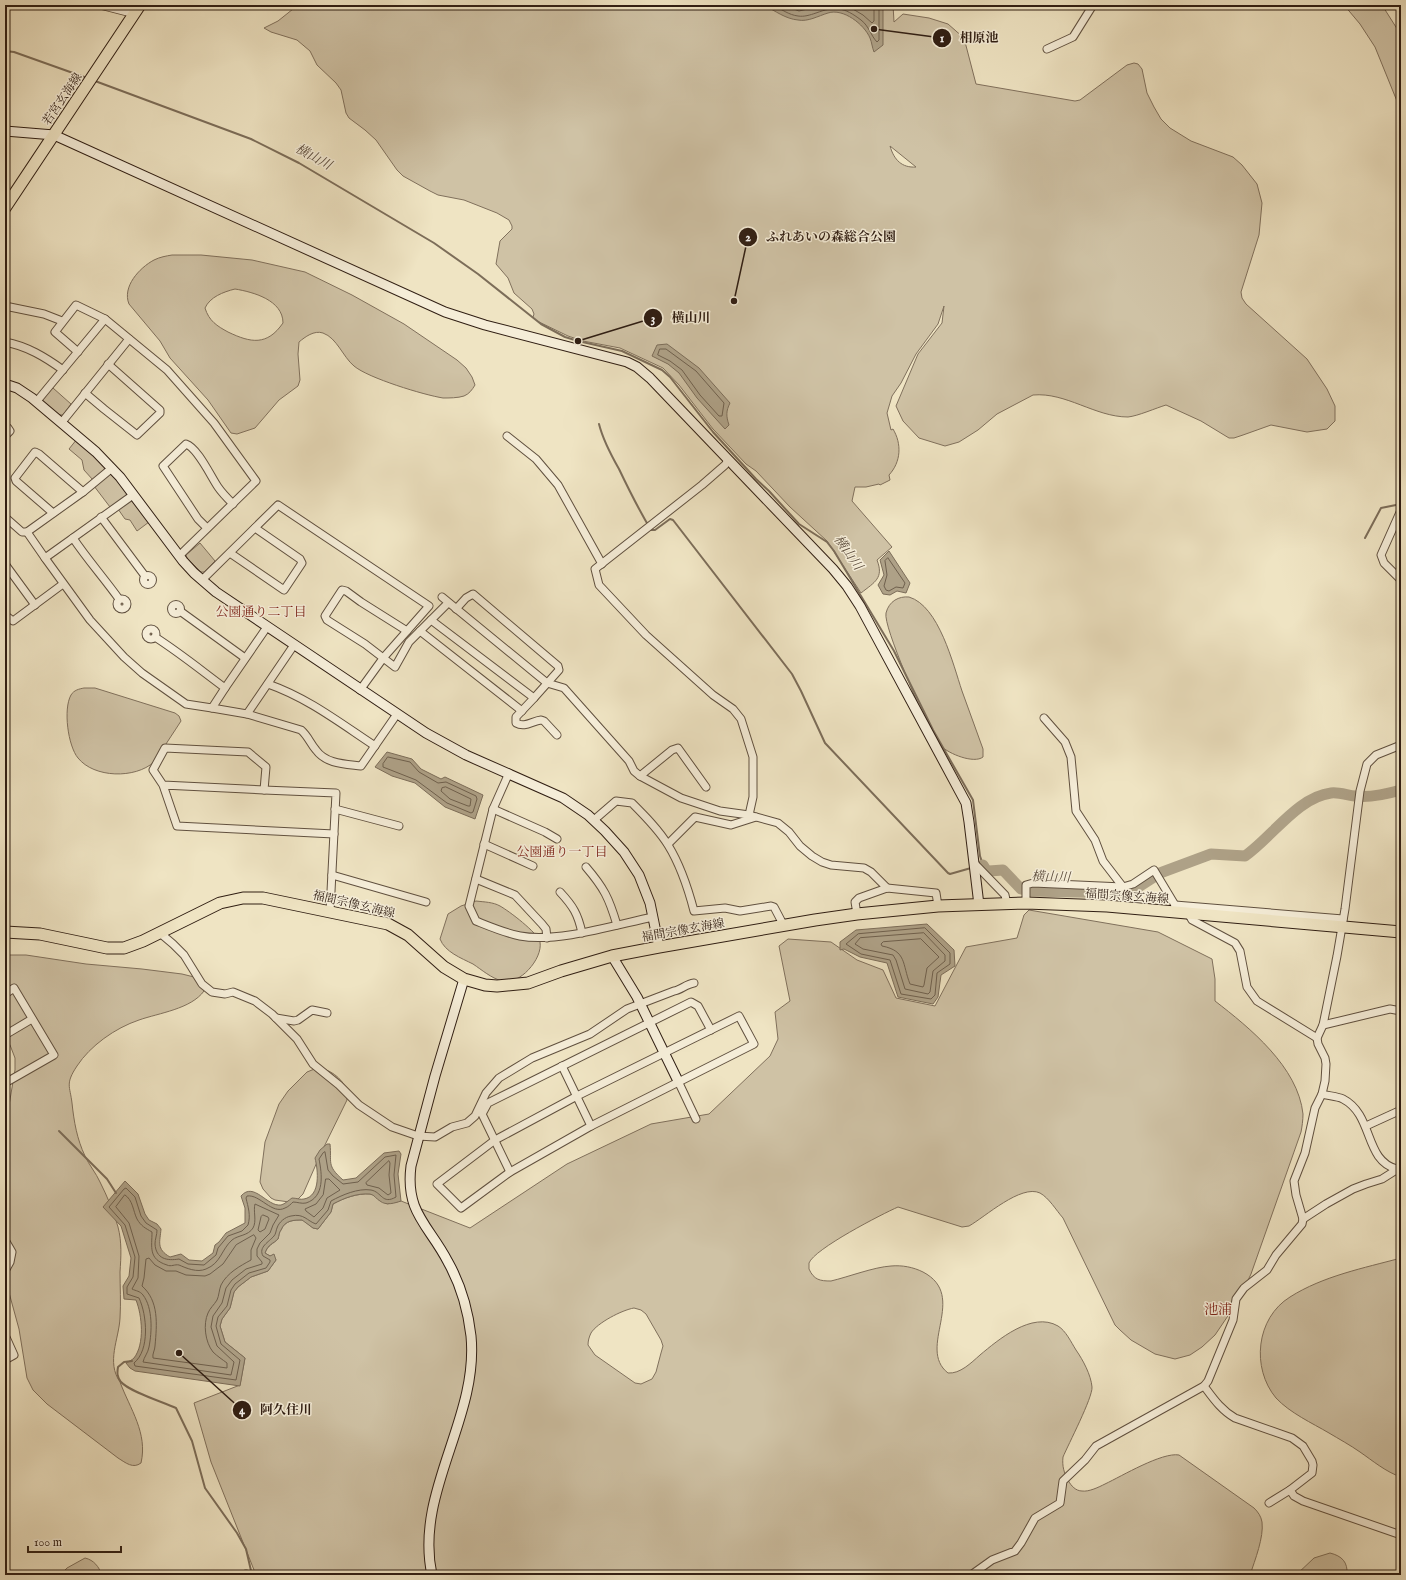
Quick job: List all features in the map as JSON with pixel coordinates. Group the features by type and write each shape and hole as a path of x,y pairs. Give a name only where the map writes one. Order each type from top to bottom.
{"main road":[{"name":"若宮玄海線","path":"5,208 138,10"},
{"name":"福間宗像玄海線","path":"5,932 57,937 86,944 116,948 131,946 215,905 234,900 263,898 377,920 399,929 416,941 463,982 497,986 518,985 612,956 659,947 857,914 938,906 1026,903 1174,908 1188,913 1343,923 1401,932"}],"street":[{"path":"100,5 138,10"},
{"path":"1047,49 1073,37 1093,5"},
{"path":"5,131 54,135 445,312 485,325 627,362 637,367 650,378 833,569 847,586 900,679 966,803 979,904"},
{"path":"78,352 55,332 76,305 105,319 167,370 184,387 214,423 256,481 179,556"},
{"path":"5,306 44,314 62,322"},
{"path":"37,401 105,319"},
{"path":"62,422 129,339"},
{"path":"5,342 29,349 45,357 63,370"},
{"path":"85,393 137,435 160,413 160,410 108,364"},
{"path":"5,384 25,392 87,443 112,468 179,556 216,592 360,690 446,745 563,798 594,820 624,852 639,875 647,892 659,947"},
{"path":"5,426 10,431 5,436"},
{"path":"507,436 536,459 558,485 602,564"},
{"path":"207,528 198,519 163,466 186,444 190,445 219,488 232,504"},
{"path":"53,513 16,481 15,478 35,452 82,492"},
{"path":"728,460 726,465 702,485 595,569 599,585 646,636 707,690 733,709 740,719 753,757 753,816"},
{"path":"5,517 22,532 27,532 112,468"},
{"path":"45,558 133,495"},
{"path":"202,580 278,505 429,606 384,657 360,690"},
{"path":"1401,510 1381,555 1384,563 1401,580"},
{"path":"102,517 146,576"},
{"path":"230,553 284,590 302,563 300,559 255,528"},
{"path":"27,532 63,584 90,620 111,644 142,673 186,704 246,714 301,730 306,734 319,754 333,762 361,766 397,714"},
{"path":"73,538 86,558 105,579 119,599"},
{"path":"5,564 35,605"},
{"path":"5,615 13,621 63,584"},
{"path":"407,631 346,591 342,590 325,616 327,620 343,632 365,644 396,667 409,642 448,602"},
{"path":"456,609 466,598 473,594 558,666 559,670 516,717 515,720 519,725 528,725 541,720 557,735"},
{"path":"442,597 547,683 564,688 629,761 634,771 640,776 681,798 702,806 753,816 778,823 789,832 800,846 822,862 864,868 887,888"},
{"path":"180,612 245,658"},
{"path":"431,620 534,698"},
{"path":"212,708 267,627"},
{"path":"420,631 522,711"},
{"path":"155,637 225,688"},
{"path":"246,714 294,645"},
{"path":"268,684 297,695 316,706 375,746"},
{"path":"1044,718 1065,742 1071,756 1076,811 1095,840 1103,861 1123,887"},
{"path":"1303,1219 1296,1195 1294,1181 1305,1153 1315,1108 1322,1094 1325,1081 1325,1058 1318,1044 1317,1038 1323,1025 1343,923 1360,792 1367,764 1376,755 1401,745"},
{"path":"264,790 266,767 248,752 165,748 153,770 163,785 177,826 334,834"},
{"path":"640,776 672,750 678,748 706,787"},
{"path":"509,773 493,809 469,906 476,921 508,933 521,936 547,938 653,917"},
{"path":"163,785 336,793 330,911"},
{"path":"594,820 616,801 632,803 653,825 668,844 681,870 694,911 725,908 740,911 771,906 774,907 784,926"},
{"path":"335,809 399,826"},
{"path":"493,809 545,832 556,839"},
{"path":"668,844 695,818 731,825 753,816"},
{"path":"484,844 533,866"},
{"path":"975,864 1005,895 1007,904"},
{"path":"586,867 601,884 608,897 617,925"},
{"path":"1026,903 1026,885 1033,883 1123,887 1133,884 1154,870 1174,908 1343,923"},
{"path":"332,875 426,902"},
{"path":"476,879 515,895 546,929 547,938"},
{"path":"857,914 854,902 859,898 887,888 936,893 938,906"},
{"path":"560,892 569,901 578,915 582,932"},
{"path":"1188,913 1192,920 1235,943 1240,951 1248,987 1257,1001 1317,1038"},
{"path":"160,933 174,944 184,955 202,984 212,992 225,994 233,992 254,1001 276,1018 297,1039 313,1064 339,1084 359,1105 392,1127 418,1136 435,1137 452,1127 467,1123 475,1116 486,1093 499,1078 532,1058 590,1034 627,1009 640,1003 680,990 687,985 694,983"},
{"path":"612,956 640,1003 696,1119"},
{"path":"432,1575 428,1540 430,1519 436,1494 468,1392 471,1337 465,1302 453,1271 441,1249 422,1222 412,1200 409,1177 418,1136 463,982"},
{"path":"5,994 14,988 54,1055 5,1083"},
{"path":"510,1172 482,1114 488,1103 691,1002 698,1006 711,1030"},
{"path":"1323,1025 1390,1009 1401,1011"},
{"path":"276,1018 294,1021 298,1020 312,1010 327,1013"},
{"path":"739,1016 754,1044 591,1126 510,1172 461,1208 437,1184 495,1140 576,1096 711,1030 739,1016"},
{"path":"5,1035 32,1019"},
{"path":"562,1066 591,1126"},
{"path":"1322,1094 1343,1099 1359,1115 1366,1126 1377,1155 1385,1164 1399,1168"},
{"path":"1366,1126 1401,1110"},
{"path":"971,1575 992,1560 1009,1554 1018,1548 1035,1518 1060,1503 1063,1481 1085,1460 1096,1446 1204,1386 1208,1381 1229,1332 1233,1320 1236,1299 1244,1288 1268,1270 1281,1248 1298,1230 1303,1219 1353,1189 1382,1179 1399,1168"},
{"path":"5,1240 12,1252 10,1262 5,1271"},
{"path":"5,1335 14,1355 5,1360"},
{"path":"1204,1386 1228,1414 1235,1418 1292,1438 1303,1446 1312,1460 1312,1474 1309,1478 1269,1503"},
{"path":"1290,1490 1294,1496 1303,1501 1401,1535"}],"shaded area":[{"path":"298,5 893,5 894,22 903,14 929,18 948,24 964,38 976,84 1075,101 1080,100 1127,65 1134,63 1138,64 1142,69 1147,93 1161,119 1170,128 1191,141 1233,157 1242,165 1257,184 1262,203 1259,235 1241,292 1242,298 1246,304 1307,359 1327,389 1335,406 1335,421 1327,429 1307,432 1271,425 1234,438 1229,438 1201,421 1166,405 1142,414 1128,417 1104,413 1057,397 1033,395 997,414 978,430 959,442 945,446 919,438 903,421 896,406 918,354 942,323 944,306 938,324 916,354 901,383 892,396 887,413 891,430 893,429 898,441 899,453 896,464 889,475 890,480 880,485 855,487 852,501 892,547 877,560 879,575 877,579 861,593 827,541 790,507 756,471 746,464 713,429 679,385 663,368 620,348 583,341 568,336 537,321 533,317 534,314 532,309 514,293 508,278 496,264 500,241 512,229 509,220 497,213 464,200 438,195 403,176 397,170 376,140 349,118 346,113 341,90 336,83 317,65 310,51 297,40 271,32 264,28 278,21","holes":["890,146 916,167 907,166 899,162"]},
{"path":"1344,5 1382,5 1401,35 1401,111 1375,47 1360,24"},
{"path":"172,255 201,255 252,260 305,272 352,295 404,324 457,360 466,368 475,385 470,392 464,396 456,398 443,398 383,381 361,371 354,366 328,335 316,332 299,342 298,354 300,380 298,386 279,400 255,428 237,434 231,433 208,400 170,358 160,341 129,304 127,298 133,279 148,263 161,257","holes":["235,289 250,292 266,298 278,308 282,315 283,323 271,336 265,339 251,340 236,336 220,328 214,323 205,308 207,304 222,293"]},
{"path":"53,388 71,404 63,415 58,415 43,403 42,398"},
{"path":"77,439 105,466 104,470 93,480 84,470 82,460 69,449"},
{"path":"109,473 112,473 127,492 126,496 110,507 94,486"},
{"path":"130,500 133,501 149,522 137,531 130,520 125,519 118,509"},
{"path":"200,543 215,561 204,572 201,572 187,558 186,555"},
{"path":"909,597 920,603 929,612 943,637 983,749 983,757 979,759 968,759 955,755 937,743 932,736 921,711 897,653 887,622 886,613 892,602 898,598"},
{"path":"95,688 175,713 179,716 181,721 156,760 146,768 126,773 104,773 85,765 78,758 74,752 69,736 67,709 69,701 72,693 78,689"},
{"path":"476,901 500,906 523,922 538,938 540,942 540,949 538,956 528,970 516,979 502,981 494,978 473,964 449,951 442,944 440,939 448,914 461,906"},
{"path":"1029,910 1158,932 1212,959 1215,979 1215,1001 1257,1036 1282,1065 1292,1080 1299,1097 1303,1114 1301,1132 1251,1274 1238,1301 1215,1335 1202,1347 1190,1355 1175,1359 1155,1354 1131,1340 1115,1325 1063,1218 1043,1195 1032,1191 1013,1197 969,1226 962,1227 898,1207 849,1232 823,1249 809,1263 809,1269 815,1278 827,1281 877,1268 891,1266 907,1267 923,1272 936,1282 942,1294 943,1308 937,1350 940,1362 948,1373 957,1372 965,1367 987,1349 1016,1329 1037,1322 1048,1322 1061,1328 1081,1358 1088,1373 1092,1387 1085,1410 1063,1457 1064,1472 1071,1484 1080,1491 1091,1490 1163,1457 1179,1455 1254,1508 1259,1514 1262,1522 1262,1534 1250,1575 256,1575 211,1462 194,1403 240,1385 245,1358 225,1342 220,1326 222,1319 230,1308 234,1292 238,1287 251,1277 268,1271 276,1260 273,1255 270,1256 265,1253 269,1246 278,1239 280,1232 287,1222 303,1220 313,1228 318,1229 331,1212 333,1204 351,1196 370,1194 387,1204 401,1201 470,1228 567,1164 651,1124 709,1114 770,1056 778,1039 775,1012 790,1001 779,946 788,939 831,942 857,960 883,970 896,998 935,1006 966,947 1017,938 1024,915","holes":["634,1308 641,1310 646,1314 663,1346 656,1372 652,1379 641,1384 635,1383 595,1355 588,1345 591,1333 604,1321 629,1309"]},
{"path":"5,955 26,955 86,964 182,974 198,978 204,986 204,991 191,1002 174,1010 130,1023 104,1038 82,1059 73,1072 69,1085 76,1130 82,1150 108,1198 120,1238 120,1312 114,1350 114,1367 140,1431 143,1452 141,1463 138,1465 130,1465 118,1458 47,1404 33,1390 27,1378 19,1329 5,1278 5,1129 15,1070 15,1058 10,1045 5,1038"},
{"path":"321,1068 334,1074 342,1082 347,1092 347,1100 303,1194 297,1200 289,1202 275,1200 271,1198 263,1189 260,1182 265,1142 279,1104 288,1091 307,1072"},
{"path":"1401,1258 1401,1477 1385,1469 1352,1447 1301,1417 1276,1398 1268,1386 1263,1373 1260,1358 1264,1330 1270,1317 1279,1306 1290,1297 1316,1283 1330,1278"},
{"path":"1330,1553 1343,1560 1346,1566 1347,1575 1296,1575 1314,1558"},
{"path":"85,1558 96,1564 102,1575 60,1575 67,1568"}],"water":[{"path":"764,5 883,5 883,45 874,52 870,38 863,27 846,15 834,12 802,20 785,16"},
{"path":"667,344 699,368 730,403 727,414 729,425 725,429 697,398 679,373 668,364 652,356 657,345"},
{"path":"889,551 910,583 906,593 897,591 890,595 883,594 878,585 884,575 880,560"},
{"path":"387,752 412,759 421,769 441,779 445,777 483,795 475,819 445,807 415,783 392,776 375,767"},
{"path":"927,924 954,950 955,966 941,975 938,997 933,1004 898,997 887,963 860,957 844,949 840,950 840,942 856,930"},
{"path":"327,1144 330,1144 332,1167 343,1180 356,1178 384,1153 399,1151 401,1154 398,1174 401,1201 390,1204 382,1203 370,1194 355,1195 333,1204 331,1212 318,1229 313,1228 302,1220 287,1222 285,1224 278,1239 269,1246 265,1253 270,1256 274,1254 276,1260 268,1271 251,1277 238,1287 234,1292 230,1308 222,1319 220,1326 225,1342 245,1358 240,1386 135,1371 130,1368 126,1363 134,1358 140,1345 141,1337 140,1313 136,1300 124,1299 123,1286 129,1276 131,1258 121,1226 103,1207 125,1181 138,1194 145,1214 149,1220 157,1224 161,1229 160,1245 163,1251 170,1257 181,1254 189,1260 202,1261 213,1253 215,1245 226,1233 245,1223 245,1208 241,1196 246,1192 251,1191 256,1193 276,1205 281,1205 292,1198 303,1199 309,1197 316,1188 317,1182 315,1158 320,1150"}],"waterway":[{"name":"横山川","path":"5,51 14,52 87,78"},
{"name":"横山川","path":"95,81 251,139 299,163 434,243 478,274 541,324 565,337 622,351 662,370 670,377 713,432 756,479 799,524 827,542 834,551 894,651 933,730 973,800 980,856 983,865 980,866"},
{"path":"599,424 610,453 651,530 655,530 670,519 673,520 792,674 825,743 948,873 950,874 971,868"},
{"path":"1365,538 1381,508 1401,504"},
{"name":"横山川","path":"983,865 986,870 989,871 1003,870 1021,889 1029,891 1122,893 1132,891 1160,873 1211,854 1245,856 1296,810 1319,796 1331,793 1340,793 1352,796 1372,796 1401,790"},
{"path":"59,1131 107,1179 116,1193"},
{"path":"132,1361 124,1362 118,1367 117,1371 121,1382 125,1386 176,1408 192,1441 205,1488 237,1533 246,1549 252,1575"}],"place":[{"name":"相原池","path":"874,29"},
{"name":"ふれあいの森総合公園","path":"734,301"},
{"name":"横山川","path":"578,341"},
{"name":"阿久住川","path":"179,1353"}],"district":[{"name":"公園通り二丁目","path":"261,611"},
{"name":"公園通り一丁目","path":"562,851"},
{"name":"池浦","path":"1218,1309"}]}
